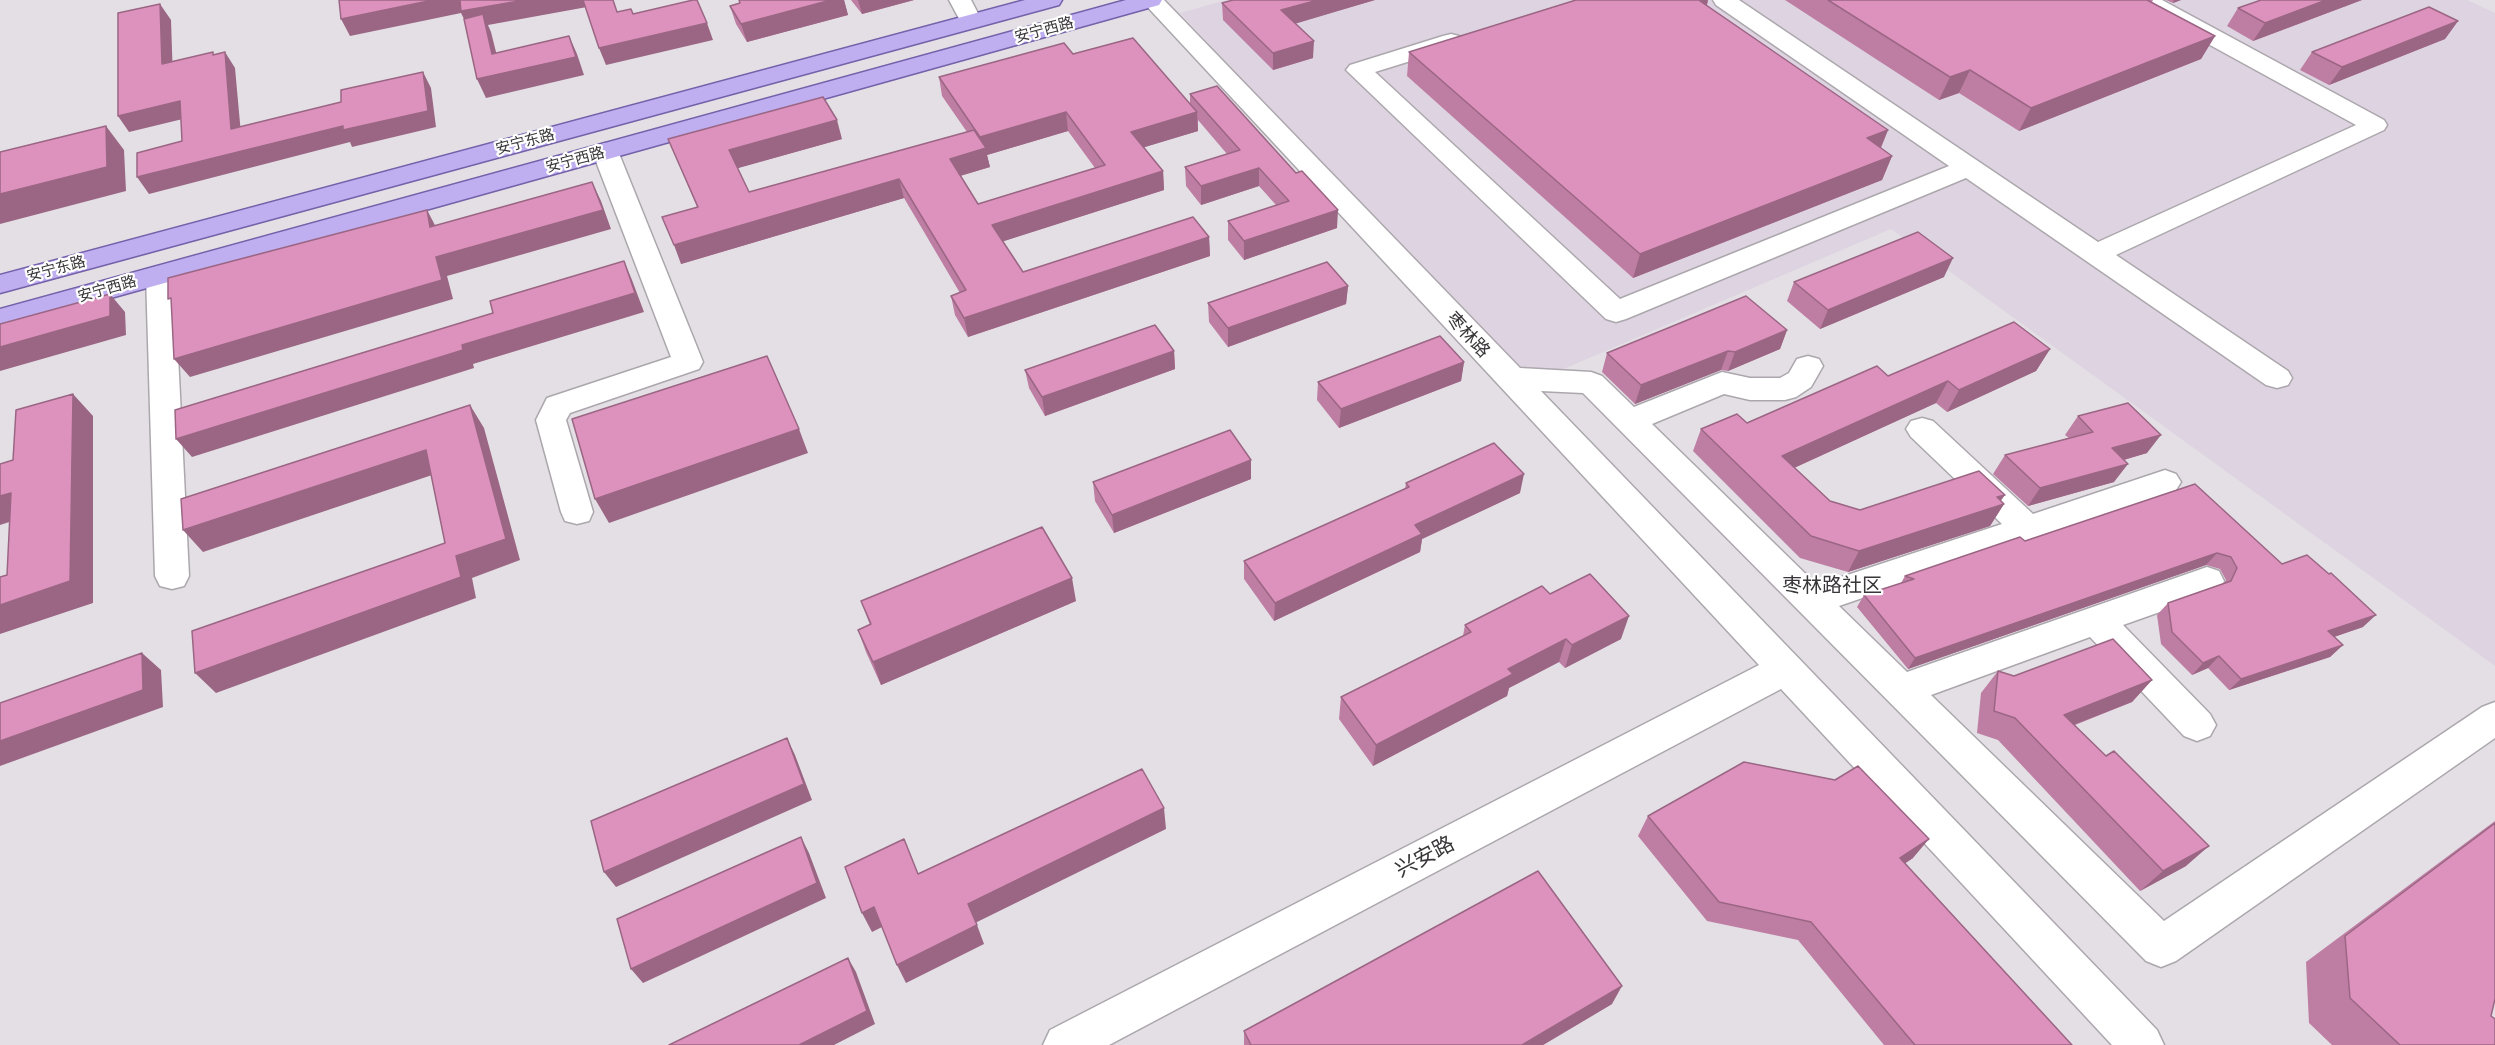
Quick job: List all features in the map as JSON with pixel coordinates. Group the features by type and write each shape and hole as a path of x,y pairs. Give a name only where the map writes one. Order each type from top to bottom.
{"main road":[{"name":"安宁东路","path":"0,284 966,11 1051,0"},
{"name":"安宁西路","path":"0,319 1151,0"}],"street":[{"name":"枣林路","path":"1151,0 2142,1045"},
{"path":"1724,0 2277,378"},
{"path":"2095,254 2375,125 2145,0"},
{"path":"1470,35 1358,70 1616,312 1968,167"},
{"path":"577,512 551,420 558,406 688,362 605,151"},
{"path":"160,275 172,576"},
{"path":"1629,421 1722,383 1750,389 1785,389 1800,380 1808,366"},
{"path":"1508,378 1591,383 2161,947 2495,718"},
{"path":"1922,429 2026,528"},
{"path":"1811,601 2165,482"},
{"path":"1901,690 2207,581"},
{"path":"2096,620 2197,725"},
{"name":"兴安路","path":"1065,1045 1785,669"}],"shaded area":[{"path":"1226,0 2467,0 2495,13 2495,666 1891,229 1526,385 1180,13"}],"building":[{"path":"339,0 433,0 341,19"},
{"path":"460,0 525,0 461,11"},
{"path":"583,0 613,0 617,12 631,9 633,14 697,0 707,23 599,48"},
{"path":"739,0 831,0 741,24 730,6 740,3"},
{"path":"1233,0 1318,0 1281,10 1314,41 1273,53 1222,3"},
{"path":"1576,0 1702,0 1700,1 1888,130 1867,138 1892,156 1640,254 1409,52"},
{"path":"1828,0 2147,0 2215,36 2031,108 1970,70 1950,77"},
{"path":"2261,0 2326,0 2265,23 2238,8"},
{"path":"160,4 162,64 213,52 213,55 225,52 231,129 341,102 341,90 423,72 428,111 343,130 343,126 137,177 137,153 182,141 180,101 118,116 118,13"},
{"path":"2429,7 2458,21 2342,67 2312,52"},
{"path":"483,14 492,54 569,36 576,57 477,79 464,19"},
{"path":"1133,38 1197,112 1131,132 1163,171 992,225 1023,272 1193,217 1209,237 964,318 951,296 966,290 899,179 674,245 662,217 698,207 668,139 823,97 837,120 729,150 749,192 974,130 986,148 950,159 978,204 1105,165 1066,112 980,137 939,77 1064,43 1073,54"},
{"path":"1217,86 1296,173 1302,171 1338,210 1244,241 1228,221 1289,201 1259,168 1201,186 1185,167 1240,150 1190,94"},
{"path":"106,126 107,167 0,194 0,152"},
{"path":"592,182 603,210 436,257 442,280 174,359 168,278 427,210 430,227"},
{"path":"1918,232 1953,258 1828,310 1794,282"},
{"path":"624,261 635,293 462,345 463,350 176,439 175,410 493,313 490,301"},
{"path":"1327,262 1348,286 1228,328 1208,303"},
{"path":"110,294 110,316 0,347 0,324"},
{"path":"1746,296 1787,330 1735,352 1728,351 1641,385 1607,353"},
{"path":"2014,322 2050,349 1959,390 1948,381 1782,456 1830,501 1860,510 1979,471 2005,495 1997,497 2004,504 1859,551 1811,536 1701,429 1737,414 1747,423 1877,366 1888,376"},
{"path":"1155,325 1174,351 1042,397 1025,370"},
{"path":"1440,336 1464,362 1341,409 1318,382"},
{"path":"767,356 799,429 595,499 572,419"},
{"path":"73,394 70,581 0,605 0,577 7,575 11,493 0,496 0,464 13,460 16,410"},
{"path":"2128,403 2161,435 2112,448 2128,464 2040,488 2005,455 2093,432 2078,416"},
{"path":"470,405 506,539 456,556 461,577 195,673 192,631 445,543 426,450 183,530 181,499"},
{"path":"1230,430 1251,460 1112,515 1093,482"},
{"path":"1494,443 1524,474 1415,525 1422,534 1275,603 1244,561 1409,487 1406,483"},
{"path":"2195,484 2282,564 2307,555 2329,574 2331,573 2376,615 2328,631 2343,645 2241,679 2219,656 2203,663 2172,632 2168,603 2231,581 2237,568 2231,557 2217,553 1915,658 1864,595 1914,579 1905,576 2020,537 2025,541"},
{"path":"1042,527 1072,578 873,662 858,630 871,624 861,601"},
{"path":"1590,574 1629,616 1572,645 1566,639 1508,669 1513,674 1376,745 1341,697 1471,632 1465,625 1542,586 1550,594"},
{"path":"2113,639 2152,680 2064,715 2106,756 2114,751 2209,846 2163,871 2015,718 1994,711 1998,671 2014,676"},
{"path":"142,653 143,690 0,741 0,703"},
{"path":"787,738 804,784 604,872 591,821"},
{"path":"1744,762 1835,780 1858,766 1929,839 1900,858 2072,1045 1915,1045 1811,922 1719,902 1648,816"},
{"path":"1142,769 1164,808 968,904 977,925 897,965 874,907 862,913 845,867 904,839 918,874"},
{"path":"2495,823 2495,999 2491,1016 2495,1019 2495,1045 2400,1045 2350,998 2345,936"},
{"path":"801,837 817,883 631,969 617,919"},
{"path":"1538,871 1622,986 1522,1045 1251,1045 1244,1031"},
{"path":"848,958 867,1011 799,1045 669,1045"}],"district":[{"name":"枣林路社区","path":"1832,586"}]}
